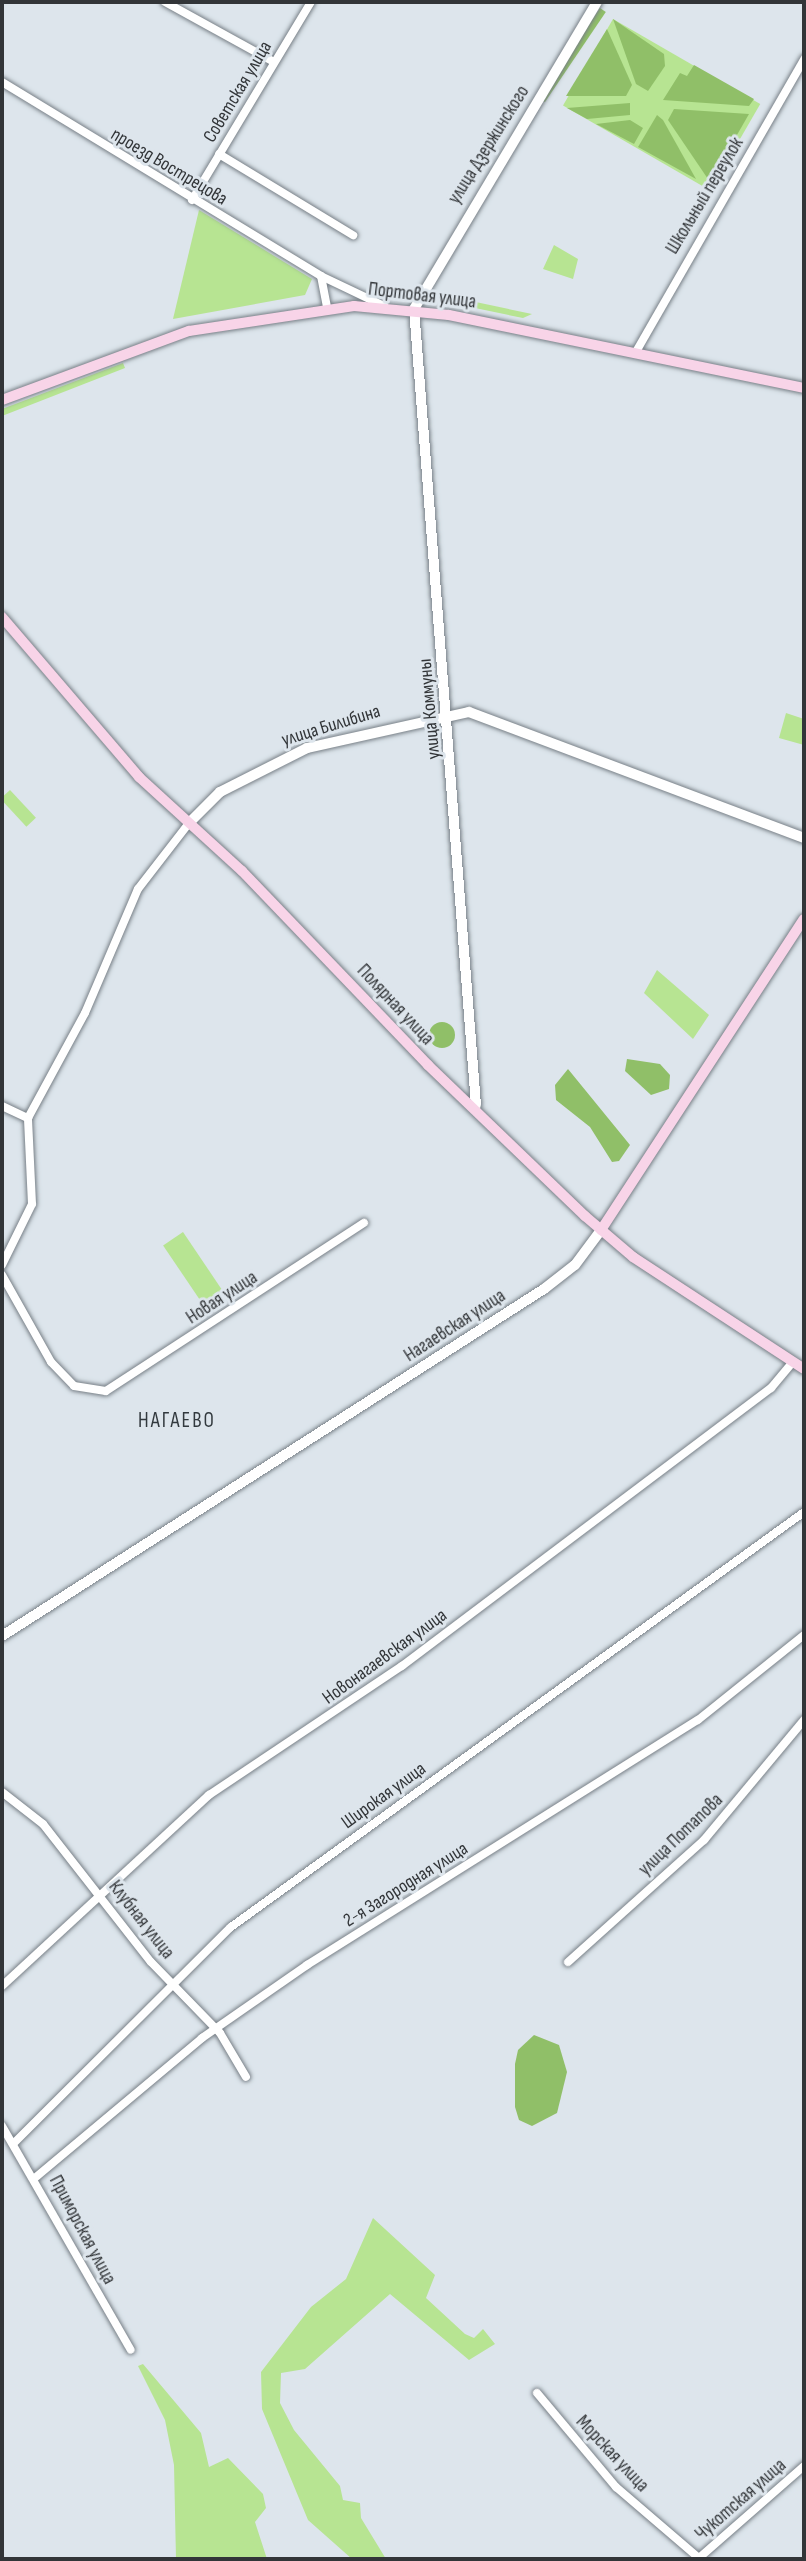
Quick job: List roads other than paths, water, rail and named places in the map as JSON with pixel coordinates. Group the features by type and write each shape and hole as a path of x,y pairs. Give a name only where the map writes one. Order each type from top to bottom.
{"main road":[{"name":"Портовая улица","path":"2,400 152,341 327,307 384,306 414,309 636,350 804,388"},
{"name":"Полярная улица","path":"2,617 139,776 189,823 428,1065 477,1105 601,1230 804,1369"},
{"name":"Нагаевская улица","path":"601,1230 804,919"}],"street":[{"path":"165,2 274,62"},
{"name":"Советская улица","path":"192,200 312,2"},
{"name":"улица Дзержинского","path":"414,309 597,2"},
{"name":"Школьный переулок","path":"636,350 804,59"},
{"name":"проезд Вострецова","path":"2,82 320,276 384,306"},
{"path":"219,154 354,235"},
{"path":"320,276 327,307"},
{"name":"улица Коммуны","path":"414,309 477,1105"},
{"name":"улица Билибина","path":"28,1118 85,1013 138,889 189,823 220,792 307,748 448,715 477,714 804,838"},
{"path":"2,1107 28,1118 32,1204 2,1265"},
{"name":"Новая улица","path":"2,1275 51,1362 74,1386 93,1392 133,1374 364,1223"},
{"name":"Нагаевская улица","path":"2,1636 544,1289 576,1265 601,1230"},
{"name":"Новонагаевская улица","path":"2,1986 209,1795 402,1666 771,1388 793,1362"},
{"name":"Широкая улица","path":"14,2144 172,1981 231,1927 804,1512"},
{"name":"2-я Загородная улица","path":"36,2176 217,2029 698,1720 804,1635"},
{"name":"улица Потапова","path":"568,1962 704,1840 804,1720"},
{"name":"Клубная улица","path":"2,1793 43,1824 172,1981 217,2029 246,2077"},
{"name":"Приморская улица","path":"2,2126 36,2176 131,2350"},
{"name":"Морская улица","path":"537,2393 616,2487 699,2558"},
{"name":"Чукотская улица","path":"699,2558 804,2466"}],"district":[{"name":"НАГАЕВО","path":"177,1421"}]}
